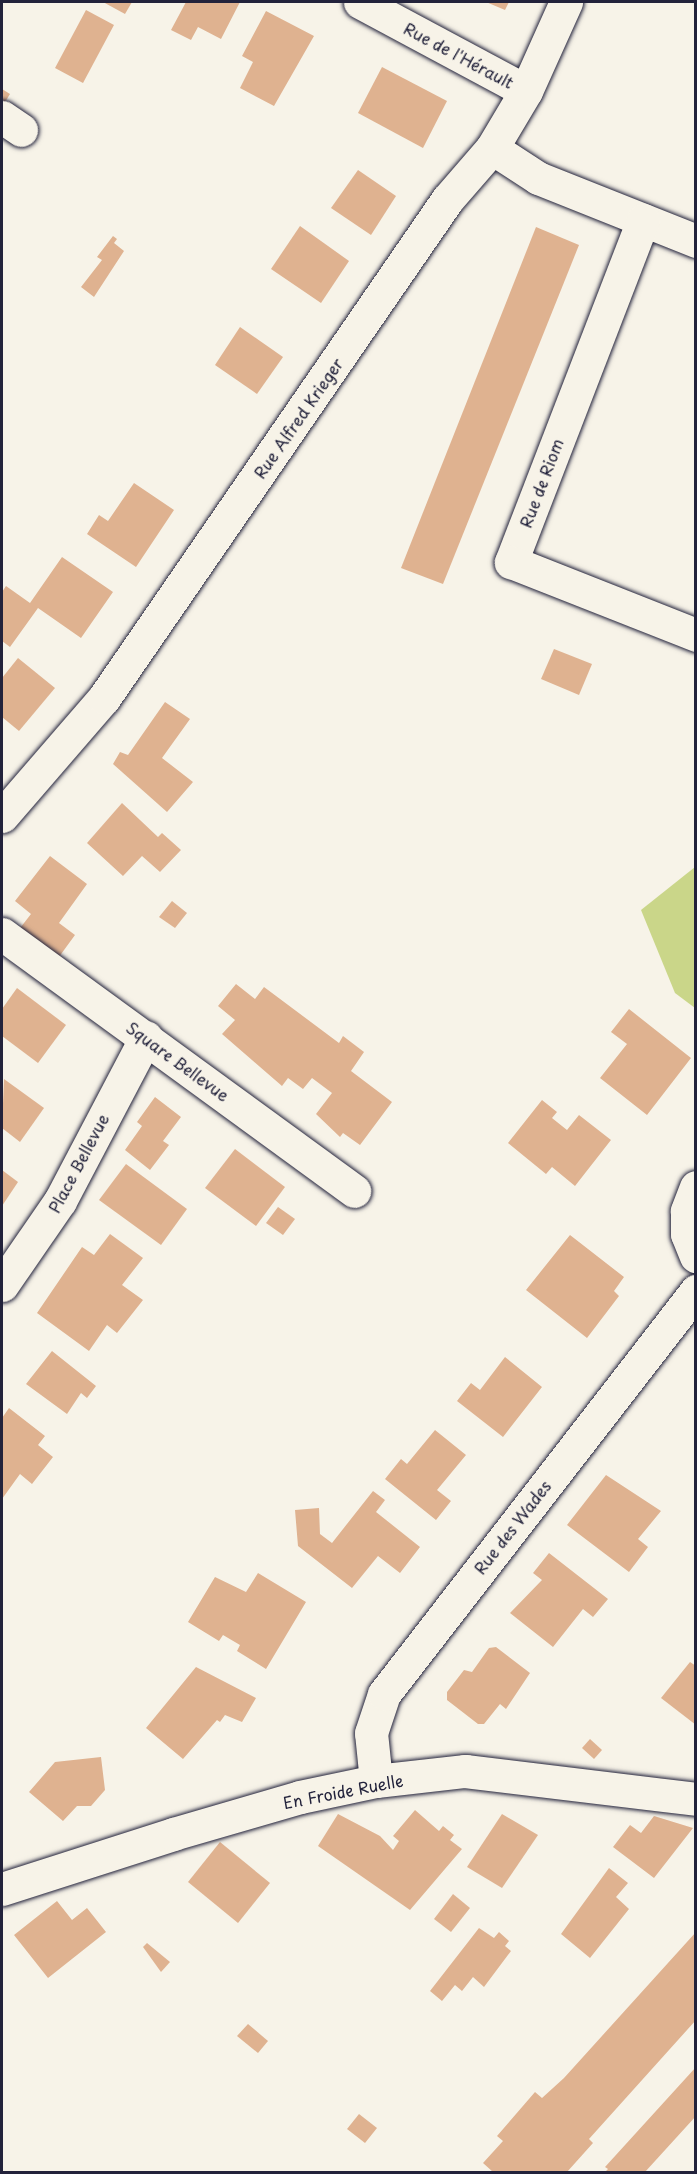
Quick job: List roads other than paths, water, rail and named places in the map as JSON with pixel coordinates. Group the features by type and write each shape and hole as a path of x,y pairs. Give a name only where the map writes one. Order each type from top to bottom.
{"street":[{"name":"Rue de l'Hérault","path":"360,2 526,91"},
{"name":"Rue Alfred Krieger","path":"2,816 104,698 447,200 492,147 526,91 566,2"},
{"path":"492,147 538,178 696,241"},
{"name":"Rue de Riom","path":"643,220 511,562 696,635"},
{"name":"Square Bellevue","path":"2,934 354,1191"},
{"name":"Place Bellevue","path":"2,1285 60,1201 146,1037"},
{"path":"696,1187 687,1211 687,1234 696,1256"},
{"name":"Rue des Wades","path":"376,1781 371,1733 384,1694 696,1291"},
{"name":"En Froide Ruelle","path":"2,1889 208,1824 376,1781 465,1771 696,1799"}]}
